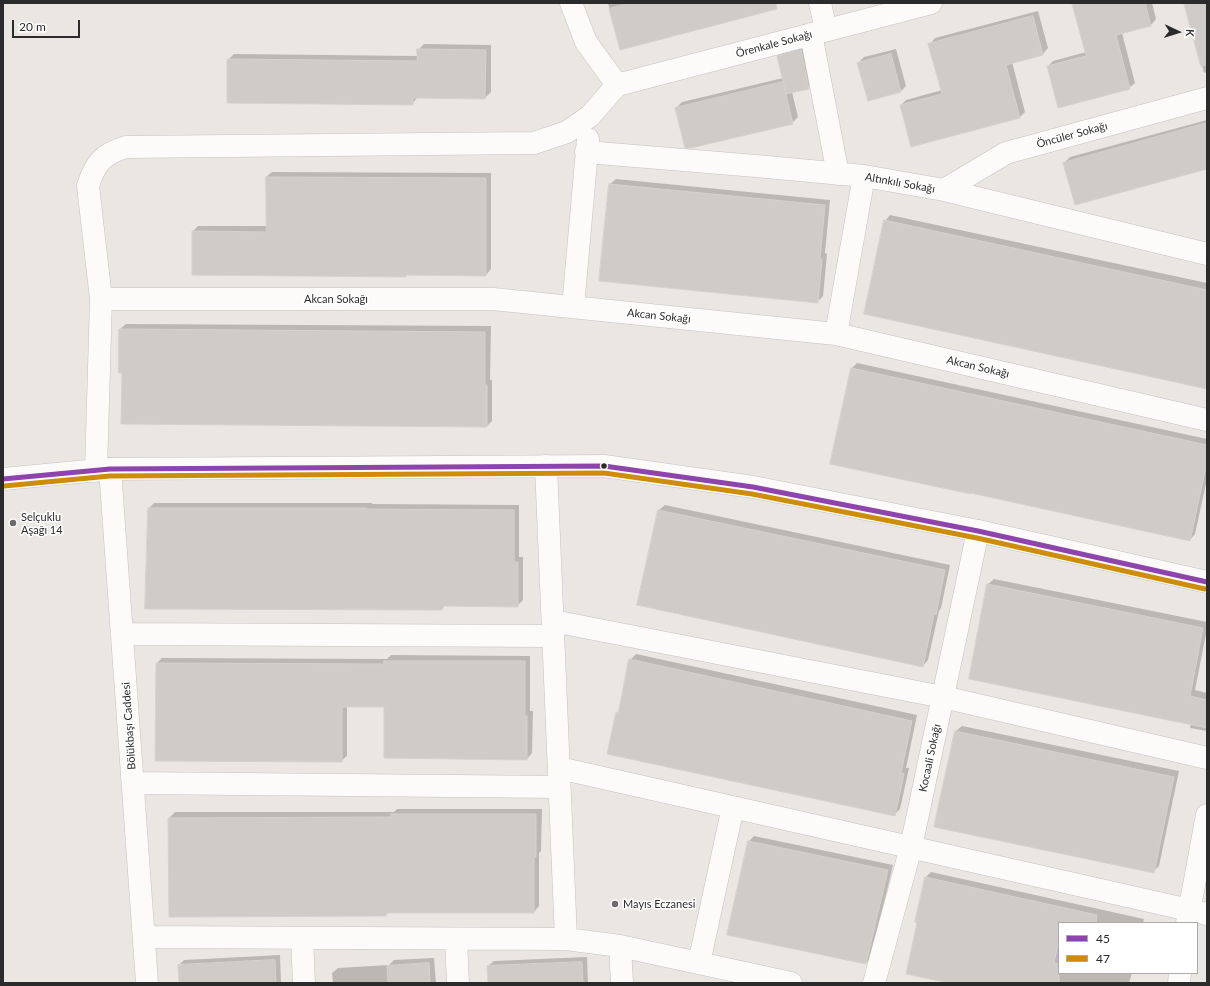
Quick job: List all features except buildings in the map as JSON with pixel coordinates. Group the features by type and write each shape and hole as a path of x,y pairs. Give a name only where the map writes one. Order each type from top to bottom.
{"street":[{"path":"571,3 586,42 617,85"},
{"path":"820,3 818,32 838,174"},
{"name":"Örenkale Sokağı","path":"617,85 930,3"},
{"name":"Bölükbaşı Caddesi","path":"147,983 122,634 103,470 101,299 88,186 92,171 102,159 113,151 126,146 534,143 567,132 590,116 617,85"},
{"name":"Öncüler Sokağı","path":"944,190 1006,153 1207,98"},
{"path":"573,307 590,116"},
{"name":"Altınkılı Sokağı","path":"586,152 864,176 944,190 1207,254"},
{"path":"836,334 864,176"},
{"name":"Akcan Sokağı","path":"101,299 493,299 836,334 1207,420"},
{"path":"546,466 566,939"},
{"path":"3,479 103,470 604,466 753,487 978,531 1207,582"},
{"name":"Kocaali Sokağı","path":"874,983 911,847 978,531"},
{"path":"122,634 553,628 943,697 1207,758"},
{"path":"133,783 559,778 733,807 911,847 1194,915 1207,815"},
{"path":"699,963 733,807"},
{"path":"144,937 566,939 620,946 791,983"},
{"path":"302,938 304,983"},
{"path":"456,939 458,983"},
{"path":"620,946 622,983"}],"transit line":[{"name":"45","path":"3,479 110,469 604,466 753,487 978,531 1207,582"},
{"name":"47","path":"4,486 110,476 604,473 752,494 977,538 1205,589"}],"place":[{"name":"Selçuklu Aşağı 14","path":"13,523"},
{"name":"Mayıs Eczanesi","path":"615,904"}]}
